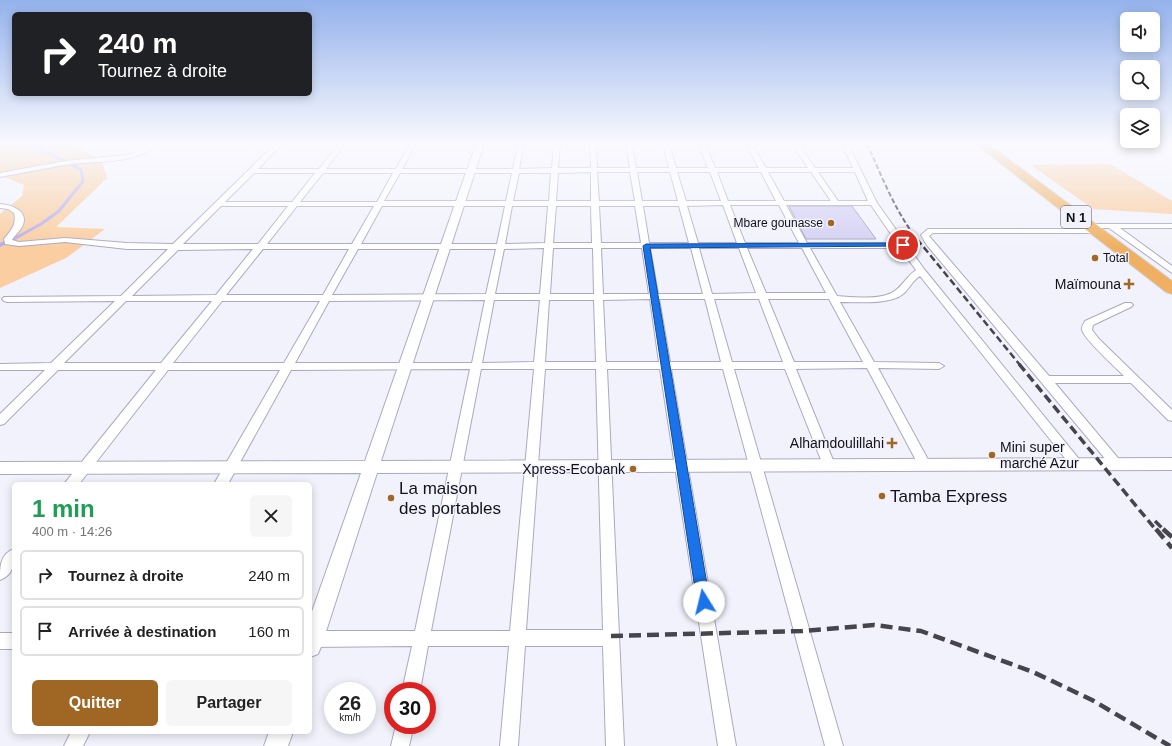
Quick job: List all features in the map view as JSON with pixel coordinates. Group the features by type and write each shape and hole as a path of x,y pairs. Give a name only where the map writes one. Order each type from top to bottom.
{"highway":[{"name":"N 1","path":"1027,179 1172,289"}],"street":[{"path":"0,421 244,179"},
{"path":"73,482 315,179"},
{"path":"222,482 394,179"},
{"path":"312,639 468,179"},
{"path":"413,682 514,179"},
{"path":"509,746 554,179"},
{"path":"594,179 615,746"},
{"path":"635,179 727,746"},
{"path":"675,179 834,746"},
{"path":"716,179 829,465"},
{"path":"768,179 925,464"},
{"path":"819,179 836,203"},
{"path":"861,179 872,203 921,271 1077,464"},
{"path":"219,204 872,203"},
{"path":"0,206 10,206 17,212 19,218 18,228 8,239 10,243 19,244 65,240 127,246 176,247 903,245"},
{"path":"1111,226 1172,270"},
{"path":"1117,464 929,242 925,235 931,231 1092,228 1111,226 1172,226"},
{"path":"7,299 762,297 870,300 885,298 899,293 913,276 921,271"},
{"path":"1128,305 1089,323 1086,327 1087,330 1095,341 1172,417"},
{"path":"0,368 665,365 939,366"},
{"path":"1046,380 1133,379"},
{"path":"0,468 1172,464"},
{"path":"0,573 12,558"},
{"path":"312,642 422,639 611,638"},
{"path":"0,641 12,641"},
{"path":"73,746 80,734"},
{"path":"276,746 280,734"},
{"path":"400,746 403,734"}],"shaded area":[{"path":"9,179 106,179 56,227 105,229 66,258 0,288 0,214 22,196 24,185"},
{"path":"1050,179 1135,179 1172,201 1172,214 1093,209"}],"building":[{"name":"Mbare gounasse","path":"789,206 852,206 876,239 806,239"}],"waterway":[{"path":"13,239 41,224 59,211 83,181 83,179"},
{"path":"0,245 13,239"}],"railway":[{"path":"883,179 902,218 918,240"},
{"path":"917,239 1020,365"},
{"path":"1019,364 1156,530"},
{"path":"1155,521 1163,529"},
{"path":"1156,529 1172,548"},
{"path":"1163,529 1172,537"},
{"path":"611,636 802,631 874,625 921,631 1033,672 1092,700 1170,746"}],"place":[{"name":"Mbare gounasse","path":"831,223"},
{"name":"Total","path":"1095,258"},
{"name":"Maïmouna","path":"1129,284"},
{"name":"Alhamdoulillahi","path":"892,443"},
{"name":"Mini super marché Azur","path":"992,455"},
{"name":"Xpress-Ecobank","path":"633,469"},
{"name":"Tamba Express","path":"882,496"},
{"name":"La maison des portables","path":"391,498"}],"route":[{"path":"704,602 646,246 903,245"}]}
